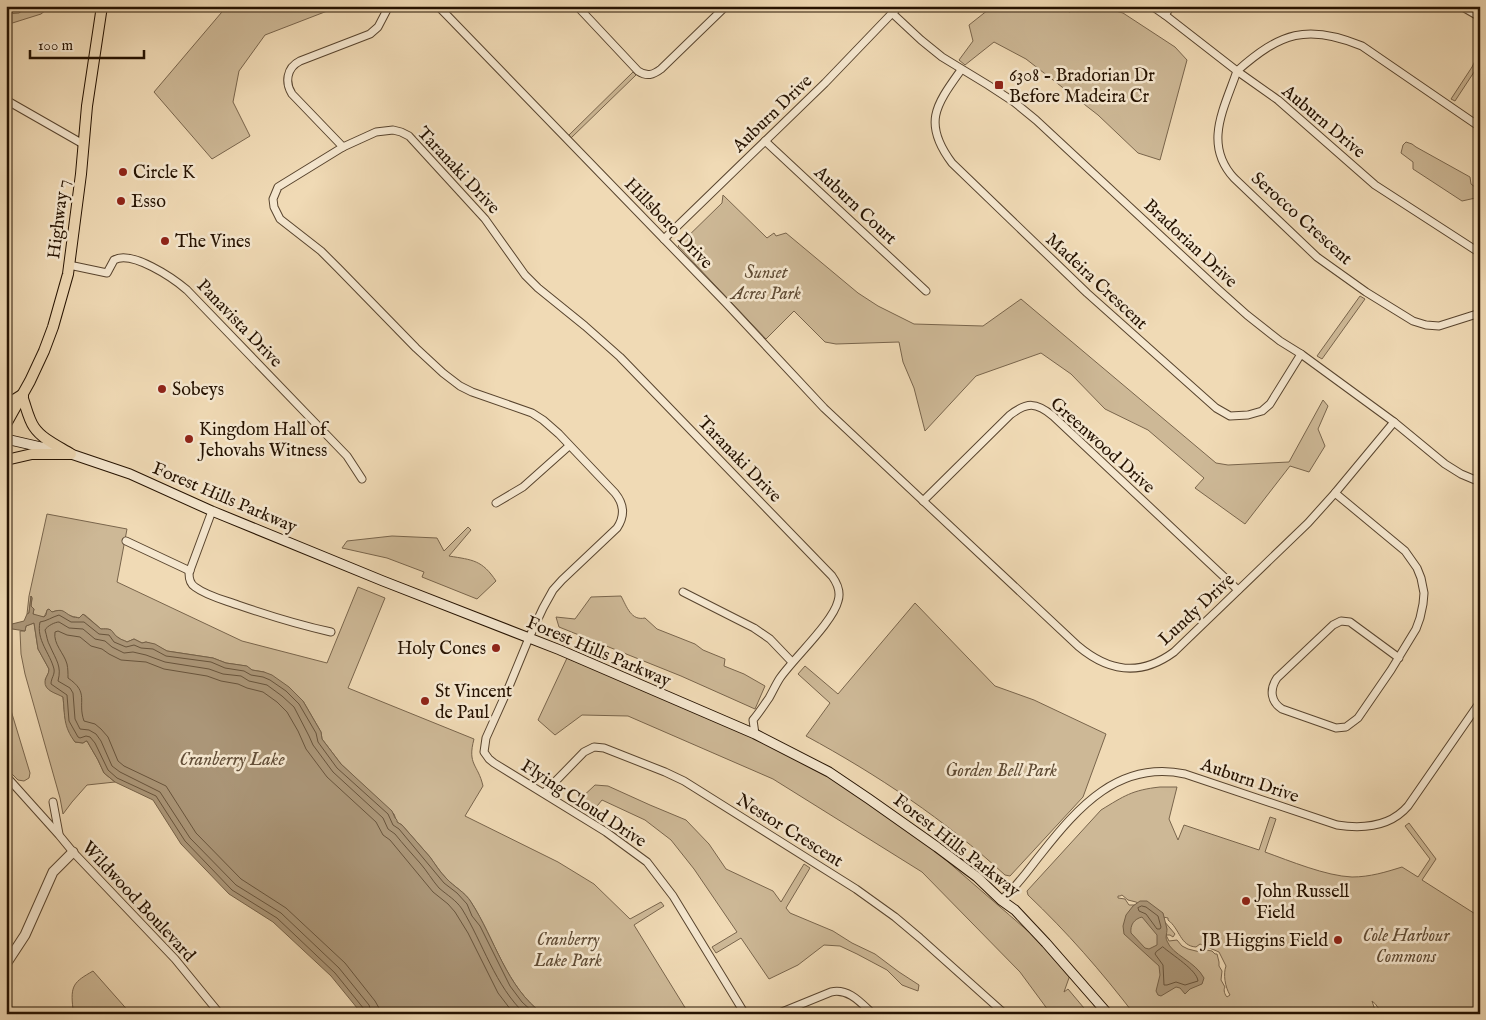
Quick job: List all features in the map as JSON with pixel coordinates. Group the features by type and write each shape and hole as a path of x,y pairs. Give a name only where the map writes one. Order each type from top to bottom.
{"highway":[{"path":"6,406 22,396"}],"main road":[{"name":"Highway 7","path":"6,424 44,351 64,291 69,265 102,6"},
{"path":"22,396 31,420 38,432 70,454"},
{"name":"Forest Hills Parkway","path":"6,439 70,454 130,474 212,511 442,605 529,638 755,734 829,772 977,877 1001,900 1015,910 1108,1014"},
{"path":"6,460 32,454 70,454"},
{"path":"6,964 25,935 48,881 62,862 73,852"}],"street":[{"path":"343,147 292,94 288,83 288,74 293,66 300,61 370,34 378,27 389,6"},
{"name":"Hillsboro Drive","path":"438,6 726,303 824,408 923,501"},
{"path":"577,6 638,71 651,75 661,69 726,6"},
{"name":"Auburn Drive","path":"664,239 825,83 899,6"},
{"name":"Auburn Drive","path":"1152,6 1236,71 1278,100 1375,185 1480,254"},
{"path":"1164,15 1170,6"},
{"path":"1460,6 1480,17"},
{"name":"Bradorian Drive","path":"892,13 942,57 995,89 1036,120 1247,315 1280,341 1301,354 1394,422 1445,464 1461,474 1480,482"},
{"path":"1236,71 1254,56 1277,42 1304,34 1326,34 1362,46 1480,127"},
{"name":"Madeira Crescent","path":"961,70 941,100 936,115 935,126 940,147 948,158 960,172 1087,293 1216,408 1230,416 1248,415 1262,411 1270,404 1301,354"},
{"name":"Serocco Crescent","path":"1236,71 1219,125 1217,138 1222,160 1234,178 1317,257 1366,292 1413,321 1439,326 1480,313"},
{"path":"6,100 83,144"},
{"name":"Taranaki Drive","path":"529,638 553,590 617,528 622,519 622,505 618,498 550,425 532,412 472,392 451,380 416,348 326,257 280,219 274,207 274,195 278,187 343,147 376,132 397,130 411,138 485,219 526,275 538,288 620,357 832,576 839,591 836,607 827,622 792,662 753,720 755,734"},
{"name":"Auburn Court","path":"765,141 926,291"},
{"name":"Panavista Drive","path":"69,265 107,273 114,260 123,257 157,268 174,279 187,290 347,456 362,478"},
{"name":"Greenwood Drive","path":"923,501 1010,415 1026,406 1039,406 1054,416 1238,590"},
{"name":"Lundy Drive","path":"923,501 1094,659 1112,667 1133,669 1165,659 1174,652 1308,523 1394,422"},
{"path":"496,503 523,487 569,446"},
{"path":"1335,493 1405,551 1417,568 1424,593 1416,629 1399,658 1358,718 1346,726 1336,728 1282,709 1273,699 1272,686 1276,678 1333,625 1340,621 1350,622 1399,658"},
{"path":"212,511 190,571 189,578 192,585 218,598 291,623 332,632"},
{"path":"126,541 190,571"},
{"path":"683,592 754,628 770,639 792,662"},
{"name":"Flying Cloud Drive","path":"529,638 486,738 484,752 488,759 614,837 647,862 673,896 745,1014"},
{"name":"Auburn Drive","path":"1001,900 1013,890 1057,834 1087,803 1110,785 1123,778 1137,774 1166,771 1185,774 1336,825 1367,827 1387,822 1399,815 1408,806 1477,714 1480,702"},
{"name":"Nestor Crescent","path":"544,793 581,754 594,747 604,748 684,781 877,904 920,938 1005,1014"},
{"path":"6,776 59,835"},
{"name":"Wildwood Boulevard","path":"53,802 59,835 73,852 175,959 220,1013 228,1012 234,1014"},
{"path":"777,1014 837,991 849,994 873,1014"}],"green space":[{"path":"28,6 51,6 41,14 6,25 6,14 19,13"},
{"path":"227,6 336,6 265,35 239,71 233,102 250,136 212,159 154,92"},
{"path":"993,6 1049,6 1070,12 1077,6 1097,6 1123,13 1175,47 1187,60 1160,160 1138,153 1098,115 1026,59 994,42 965,65 959,60 973,41 969,25"},
{"path":"1480,51 1480,62 1476,69 1455,101 1451,99 1472,67"},
{"path":"633,72 636,75 571,138 569,135"},
{"path":"1406,142 1470,177 1471,184 1480,191 1480,197 1462,201 1413,169 1413,162 1401,153"},
{"name":"Sunset Acres Park","path":"723,195 767,238 774,233 776,236 786,233 858,293 878,306 914,324 983,326 1021,299 1216,463 1228,465 1289,462 1323,400 1328,406 1318,429 1325,446 1309,472 1290,466 1245,524 1195,488 1204,478 1148,430 1105,409 1071,374 1041,353 976,376 925,431 914,388 903,362 899,342 836,344 825,342 794,311 766,339 678,246 722,203"},
{"path":"1360,296 1365,299 1322,359 1317,356"},
{"name":"Cranberry Lake Park","path":"47,514 127,529 117,582 242,641 327,663 358,587 385,598 348,688 474,739 472,759 483,786 465,816 558,862 594,884 630,919 661,902 664,906 634,925 689,1014 543,1014 530,1003 510,976 469,898 444,876 430,857 402,825 397,822 394,814 341,764 322,739 321,732 303,701 264,672 252,670 246,666 226,663 213,658 167,651 155,645 146,642 142,643 134,639 127,642 116,636 111,630 101,629 85,615 79,618 60,611 52,612 48,609 44,617 35,616 33,613 34,609 31,606 31,596 29,613 27,614 29,596"},
{"path":"468,527 471,530 449,556 476,562 486,569 496,581 477,599 422,577 424,572 387,558 342,548 347,541 392,536 437,538 444,551"},
{"path":"621,596 630,612 636,617 645,618 657,629 695,644 703,650 725,659 724,666 744,674 765,686 755,709 681,676 559,627 556,617 575,619 591,597"},
{"name":"Gorden Bell Park","path":"915,603 995,686 1034,700 1106,734 1083,797 1010,876 1005,875 935,817 859,766 806,736 830,703 798,674 805,666 838,694"},
{"path":"34,623 38,649 49,669 45,680 63,697 66,720 71,735 75,742 83,743 87,741 104,773 115,782 87,785 63,814 21,654 20,631 25,631 26,626"},
{"path":"567,658 710,717 814,767 909,828 1037,939 1070,975 1064,992 1068,989 1089,1014 1045,1014 1048,1010 1020,972 922,872 773,779 628,716 582,715 555,735 538,720"},
{"path":"6,694 30,773 29,778 24,781 18,780 6,768"},
{"path":"595,785 608,786 686,820 709,844 726,869 773,891 781,902 804,864 810,868 786,908 790,913 833,931 875,954 919,985 918,991 902,985 887,970 840,946 824,945 798,965 769,979 741,938 716,953 712,947 737,932 694,869 671,840 645,820 602,800 593,811 579,800"},
{"name":"Cole Harbour Commons","path":"1160,787 1177,787 1169,819 1178,840 1184,825 1259,850 1270,817 1276,819 1265,852 1308,868 1342,876 1365,876 1402,867 1418,877 1430,859 1405,826 1409,823 1436,859 1422,880 1480,917 1480,1014 1419,1014 1415,1010 1387,1013 1381,1011 1372,1001 1378,1014 1134,1014 1083,952 1028,895 1027,891 1101,810 1129,794","holes":["1122,895 1128,900 1168,918 1187,944 1196,947 1200,944 1219,952 1226,966 1225,981 1230,995 1227,997 1224,992 1225,987 1221,980 1222,971 1217,954 1212,951 1200,952 1188,949 1177,940 1169,941 1166,935 1173,937 1175,934 1164,921 1136,905 1129,905 1125,899 1118,898 1118,896"]},
{"path":"93,971 131,1014 83,1014 73,1009 72,994 75,985 81,978"}],"water":[{"name":"Cranberry Lake","path":"31,596 31,606 34,609 33,614 44,617 49,609 52,612 63,611 72,617 79,618 83,614 101,629 111,630 116,636 127,642 134,639 142,643 155,644 167,651 213,658 226,663 247,666 252,670 272,675 289,687 303,701 321,732 322,739 341,764 392,811 397,822 402,825 430,857 444,876 469,898 510,976 530,1003 543,1014 362,1014 331,976 273,922 229,894 181,844 153,800 115,782 104,773 87,741 83,743 75,742 66,726 63,697 46,687 45,681 49,669 38,649 34,623 26,626 25,631 6,628 6,624 24,621 29,613"},
{"path":"1140,901 1147,901 1163,913 1167,929 1166,940 1174,950 1200,972 1204,978 1202,984 1190,989 1185,994 1180,988 1176,987 1161,996 1158,995 1156,991 1160,975 1159,966 1124,934 1123,926 1126,915","holes":["1142,917 1157,935 1157,945 1149,949 1145,948 1131,933 1132,925 1137,919"]}],"place":[{"name":"6308 - Bradorian Dr Before Madeira Cr","path":"999,85"},
{"name":"Circle K","path":"123,172"},
{"name":"Esso","path":"121,201"},
{"name":"The Vines","path":"165,241"},
{"name":"Sobeys","path":"162,389"},
{"name":"Kingdom Hall of Jehovahs Witness","path":"189,439"},
{"name":"Holy Cones","path":"496,648"},
{"name":"St Vincent de Paul","path":"425,701"},
{"name":"John Russell Field","path":"1246,901"},
{"name":"JB Higgins Field","path":"1338,940"}]}
